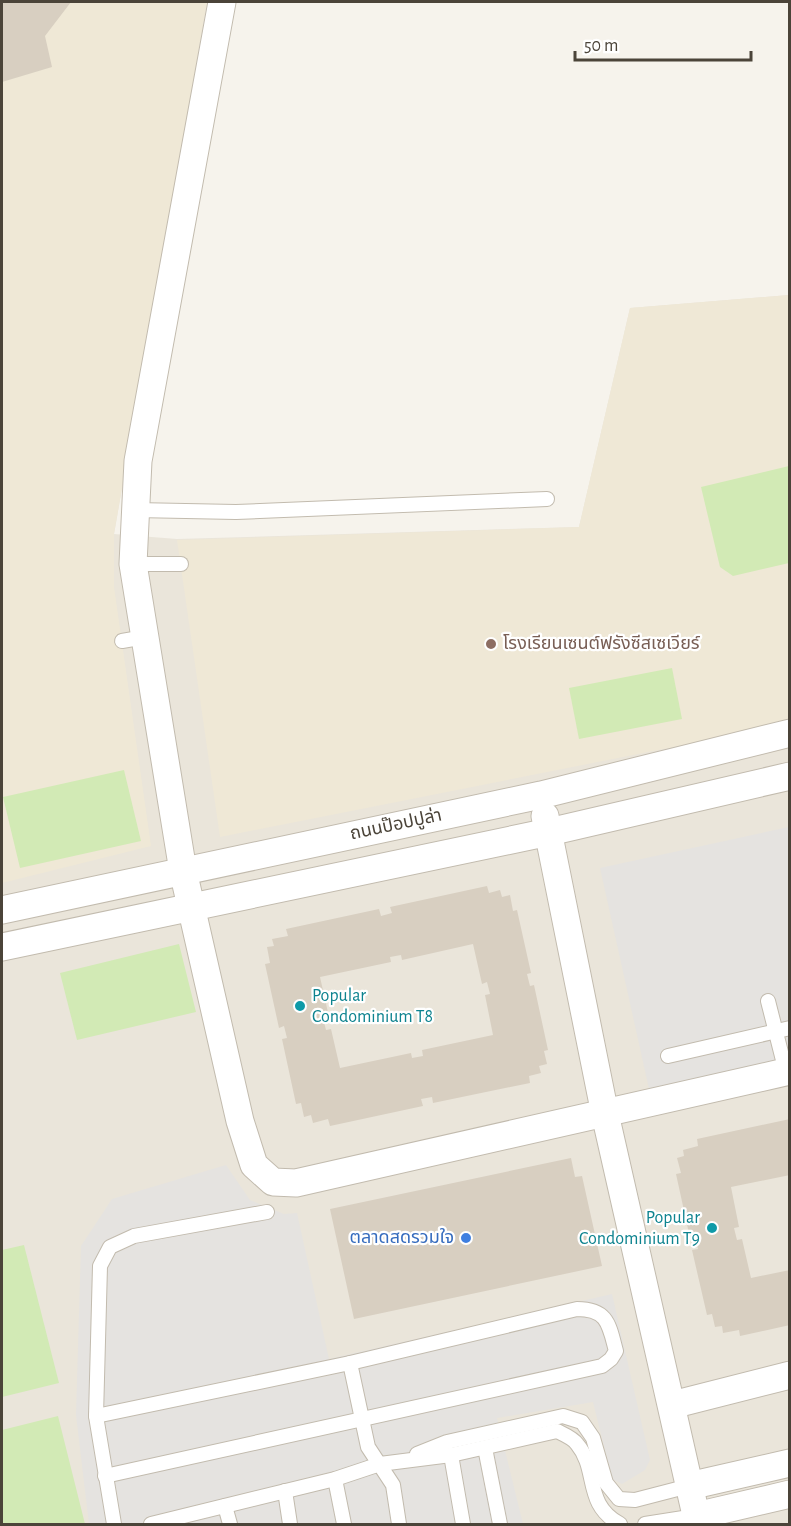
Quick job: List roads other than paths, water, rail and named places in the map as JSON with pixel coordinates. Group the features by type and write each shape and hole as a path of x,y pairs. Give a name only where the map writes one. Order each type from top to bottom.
{"street":[{"path":"222,2 138,461 133,564 133,639 190,907 240,1121 254,1165 273,1182 296,1183 788,1071"},
{"name":"ถนนป๊อปปูล่า","path":"2,910 541,795 789,733"},
{"path":"2,947 549,832 789,776"},
{"path":"541,795 605,1114 697,1520 789,1494"},
{"path":"672,1405 789,1375"},
{"path":"689,1486 789,1463"}],"lane":[{"path":"135,510 236,512 547,499"},
{"path":"133,564 181,564"},
{"path":"768,1001 783,1030 788,1071"},
{"path":"668,1056 783,1030"},
{"path":"114,1524 96,1416 100,1266 110,1247 134,1236 267,1212"},
{"path":"96,1416 350,1363 577,1309 591,1309 602,1314 609,1324 616,1351 611,1359 602,1366 105,1476"},
{"path":"350,1363 368,1447 393,1485 399,1524"},
{"path":"401,1460 447,1442 563,1416 582,1422 593,1438 606,1483 618,1499 635,1500 689,1486"},
{"path":"151,1524 170,1522 335,1479 380,1464 451,1455 557,1431 577,1443 586,1461 595,1498 608,1518 620,1524"},
{"path":"485,1448 500,1524"},
{"path":"451,1455 463,1524"},
{"path":"335,1479 344,1524"},
{"path":"285,1491 290,1524"},
{"path":"225,1506 230,1524"},
{"path":"645,1524 697,1520"}],"place":[{"name":"โรงเรียนเซนต์ฟรังซีสเซเวียร์","path":"491,644"},
{"name":"Popular Condominium T8","path":"300,1006"},
{"name":"Popular Condominium T9","path":"712,1228"},
{"name":"ตลาดสดรวมใจ","path":"466,1238"}]}
